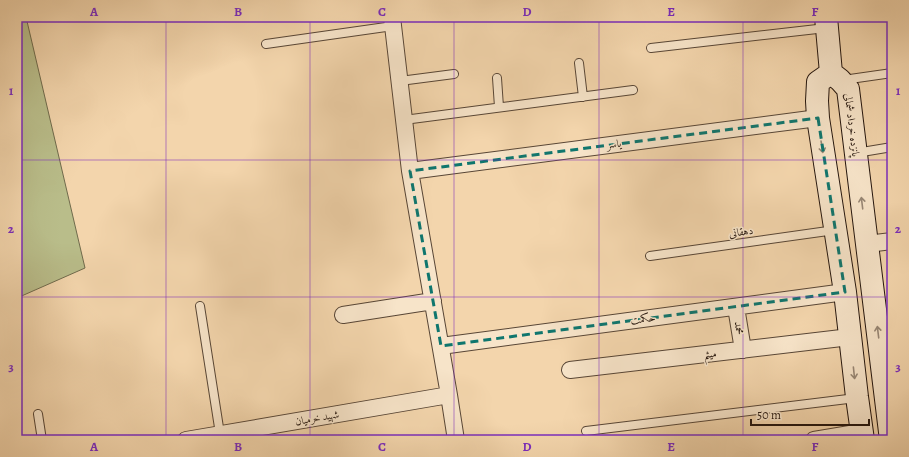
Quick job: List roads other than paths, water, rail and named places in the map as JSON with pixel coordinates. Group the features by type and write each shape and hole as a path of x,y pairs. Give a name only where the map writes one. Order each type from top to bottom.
{"street":[{"path":"392,22 410,171 456,440"},
{"path":"826,23 836,76 818,82 818,118 845,292 863,436"},
{"name":"پانزده خرداد شمالی","path":"836,76 848,89 890,434"},
{"name":"یاسر","path":"410,171 818,118"},
{"path":"867,244 892,240"},
{"name":"حکمت","path":"441,346 845,292"},
{"path":"343,315 433,301"},
{"name":"محمد","path":"736,306 742,350"},
{"name":"میثم","path":"570,370 850,337"},
{"name":"شهید خرمیان","path":"186,440 449,396"},
{"path":"814,440 890,434"}],"lane":[{"path":"266,44 392,22"},
{"path":"651,48 826,23"},
{"path":"579,63 583,97"},
{"path":"836,76 892,73"},
{"path":"400,81 454,74"},
{"path":"497,78 499,107"},
{"path":"404,120 633,90"},
{"path":"856,153 892,147"},
{"name":"دهقانی","path":"650,256 835,230"},
{"path":"200,306 220,434"},
{"path":"586,431 857,397"},
{"path":"38,414 42,440"}]}
